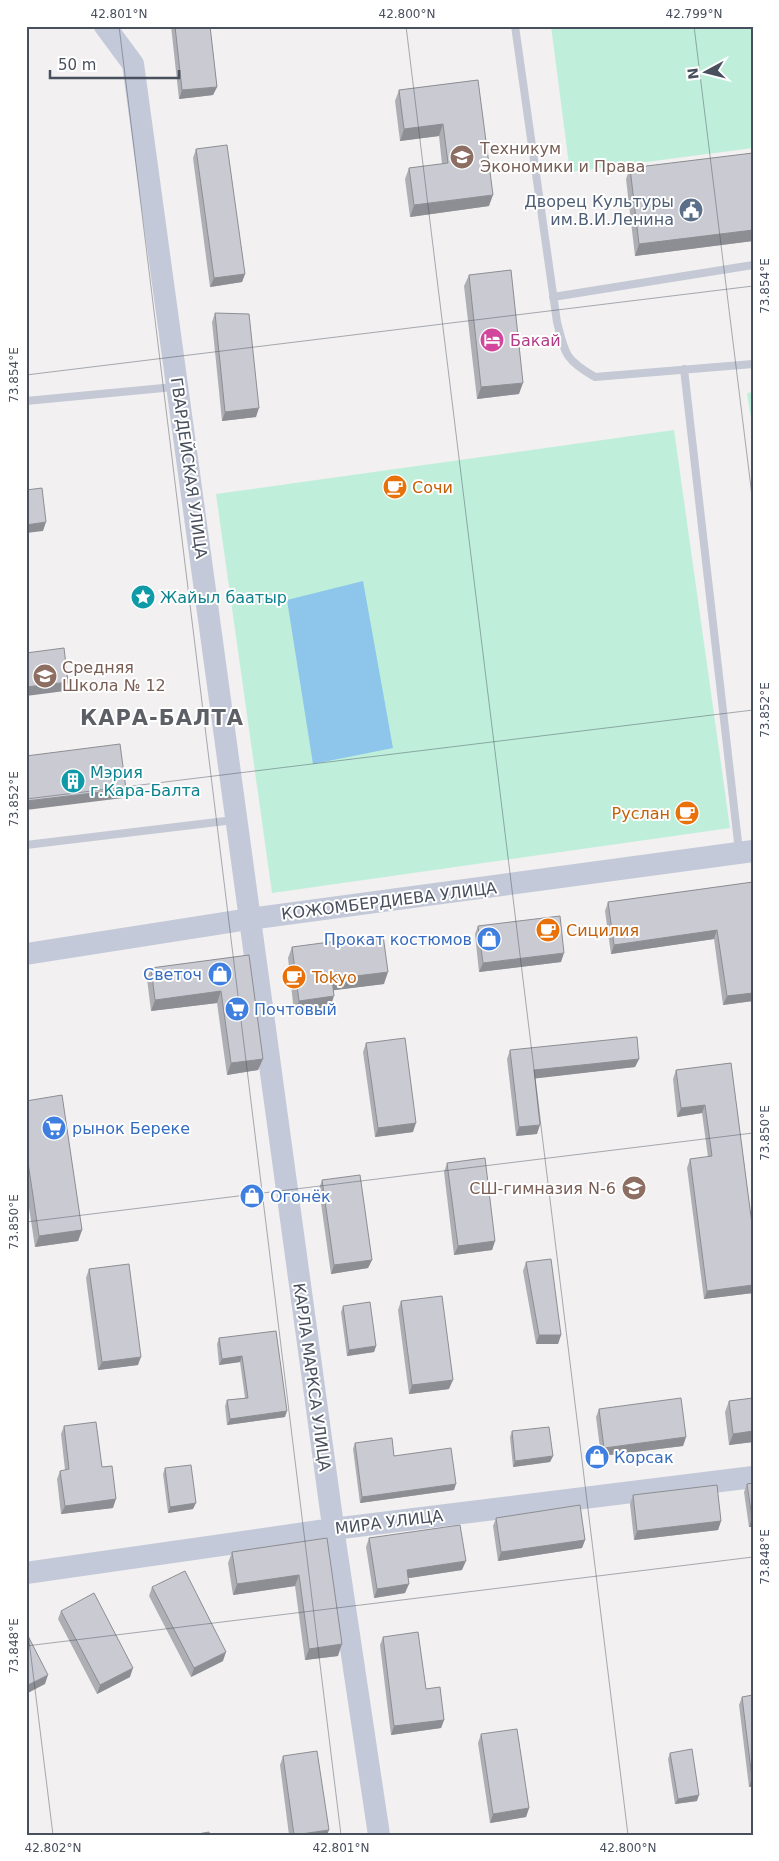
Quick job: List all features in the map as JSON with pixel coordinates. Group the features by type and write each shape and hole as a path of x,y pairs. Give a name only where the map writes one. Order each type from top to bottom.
{"street":[{"name":"ГВАРДЕЙСКАЯ УЛИЦА","path":"105,26 133,64 179,387 249,919"},
{"name":"КОЖОМБЕРДИЕВА УЛИЦА","path":"26,954 249,919 746,852"},
{"name":"КАРЛА МАРКСА УЛИЦА","path":"249,919 333,1529 379,1835"},
{"name":"МИРА УЛИЦА","path":"26,1572 333,1529 753,1477"}],"lane":[{"path":"515,26 553,297 565,354 579,368 595,377 753,364"},
{"path":"553,297 753,265"},
{"path":"684,370 746,852"},
{"path":"26,401 179,387"},
{"path":"26,845 236,820"}],"green space":[{"path":"551,26 753,26 753,148 570,172"},
{"path":"753,392 753,431 747,393"},
{"path":"674,430 730,828 272,893 216,494"}],"water":[{"path":"363,581 393,748 313,764 287,600"}],"building":[{"path":"175,26 210,26 217,87 182,90"},
{"name":"Техникум Экономики и Права","path":"478,80 493,195 414,205 409,168 448,163 443,124 404,129 399,90"},
{"path":"227,145 245,274 214,278 196,149"},
{"name":"Дворец Культуры им.В.И.Ленина","path":"753,153 753,230 639,244 630,168"},
{"name":"Бакай","path":"511,270 523,383 481,387 469,275"},
{"path":"215,313 249,314 259,408 225,412"},
{"path":"42,488 46,522 26,525 26,490"},
{"name":"Средняя Школа № 12","path":"64,648 68,682 26,687 26,653"},
{"name":"Мэрия г.Кара-Балта","path":"120,744 126,789 26,801 26,756"},
{"path":"753,882 753,993 727,996 717,930 614,945 608,902"},
{"path":"560,916 564,953 483,963 478,926"},
{"path":"383,935 388,972 332,979 334,996 299,1001 292,947"},
{"path":"249,955 263,1059 231,1063 221,991 155,1000 151,968"},
{"path":"637,1037 639,1059 534,1070 540,1125 519,1127 510,1050"},
{"path":"405,1038 416,1123 378,1128 366,1043"},
{"path":"731,1063 753,1232 753,1285 707,1291 690,1159 712,1156 705,1105 681,1108 676,1070"},
{"path":"62,1095 82,1230 39,1236 26,1149 26,1101"},
{"path":"485,1158 495,1241 458,1246 447,1163"},
{"path":"360,1175 372,1260 334,1265 322,1180"},
{"path":"551,1259 561,1335 539,1335 526,1262"},
{"path":"129,1264 141,1357 102,1362 89,1269"},
{"path":"442,1296 453,1380 412,1385 401,1301"},
{"path":"370,1302 376,1346 349,1350 343,1306"},
{"path":"276,1331 287,1411 230,1419 227,1400 248,1398 242,1356 222,1359 219,1338"},
{"path":"681,1398 686,1437 604,1448 599,1409"},
{"path":"753,1398 753,1431 733,1434 729,1401"},
{"path":"96,1422 102,1467 112,1466 116,1499 65,1506 60,1471 69,1469 64,1426"},
{"path":"549,1427 553,1456 515,1461 512,1431"},
{"path":"392,1438 394,1456 451,1448 456,1484 362,1497 355,1443"},
{"path":"191,1465 196,1503 170,1507 165,1468"},
{"path":"753,1483 753,1518 752,1518 747,1484"},
{"path":"717,1485 721,1521 637,1531 633,1495"},
{"path":"580,1505 585,1540 501,1552 496,1518"},
{"path":"460,1525 466,1561 407,1570 409,1584 377,1589 369,1538"},
{"path":"327,1538 342,1644 309,1649 299,1575 237,1584 232,1552"},
{"path":"185,1571 226,1652 194,1668 152,1587"},
{"path":"94,1593 133,1668 100,1685 61,1611"},
{"path":"26,1632 48,1675 26,1686"},
{"path":"418,1632 426,1689 440,1687 444,1720 394,1726 383,1637"},
{"path":"753,1695 753,1778 752,1778 742,1697"},
{"path":"517,1729 529,1808 493,1814 481,1734"},
{"path":"692,1749 699,1795 678,1799 670,1753"},
{"path":"317,1751 329,1830 294,1835 283,1756"},
{"path":"209,1832 210,1835 192,1835"}],"place":[{"name":"Техникум Экономики и Права","path":"462,157"},
{"name":"Дворец Культуры им.В.И.Ленина","path":"691,210"},
{"name":"Бакай","path":"492,340"},
{"name":"Сочи","path":"395,487"},
{"name":"Жайыл баатыр","path":"143,597"},
{"name":"Средняя Школа № 12","path":"45,676"},
{"name":"Мэрия г.Кара-Балта","path":"73,781"},
{"name":"Руслан","path":"687,813"},
{"name":"Сицилия","path":"548,930"},
{"name":"Прокат костюмов","path":"489,939"},
{"name":"Светоч","path":"220,974"},
{"name":"Tokyo","path":"294,977"},
{"name":"Почтовый","path":"237,1009"},
{"name":"рынок Береке","path":"54,1128"},
{"name":"СШ-гимназия N-6","path":"634,1188"},
{"name":"Огонёк","path":"252,1196"},
{"name":"Корсак","path":"597,1457"}],"district":[{"name":"КАРА-БАЛТА","path":"162,718"}]}
